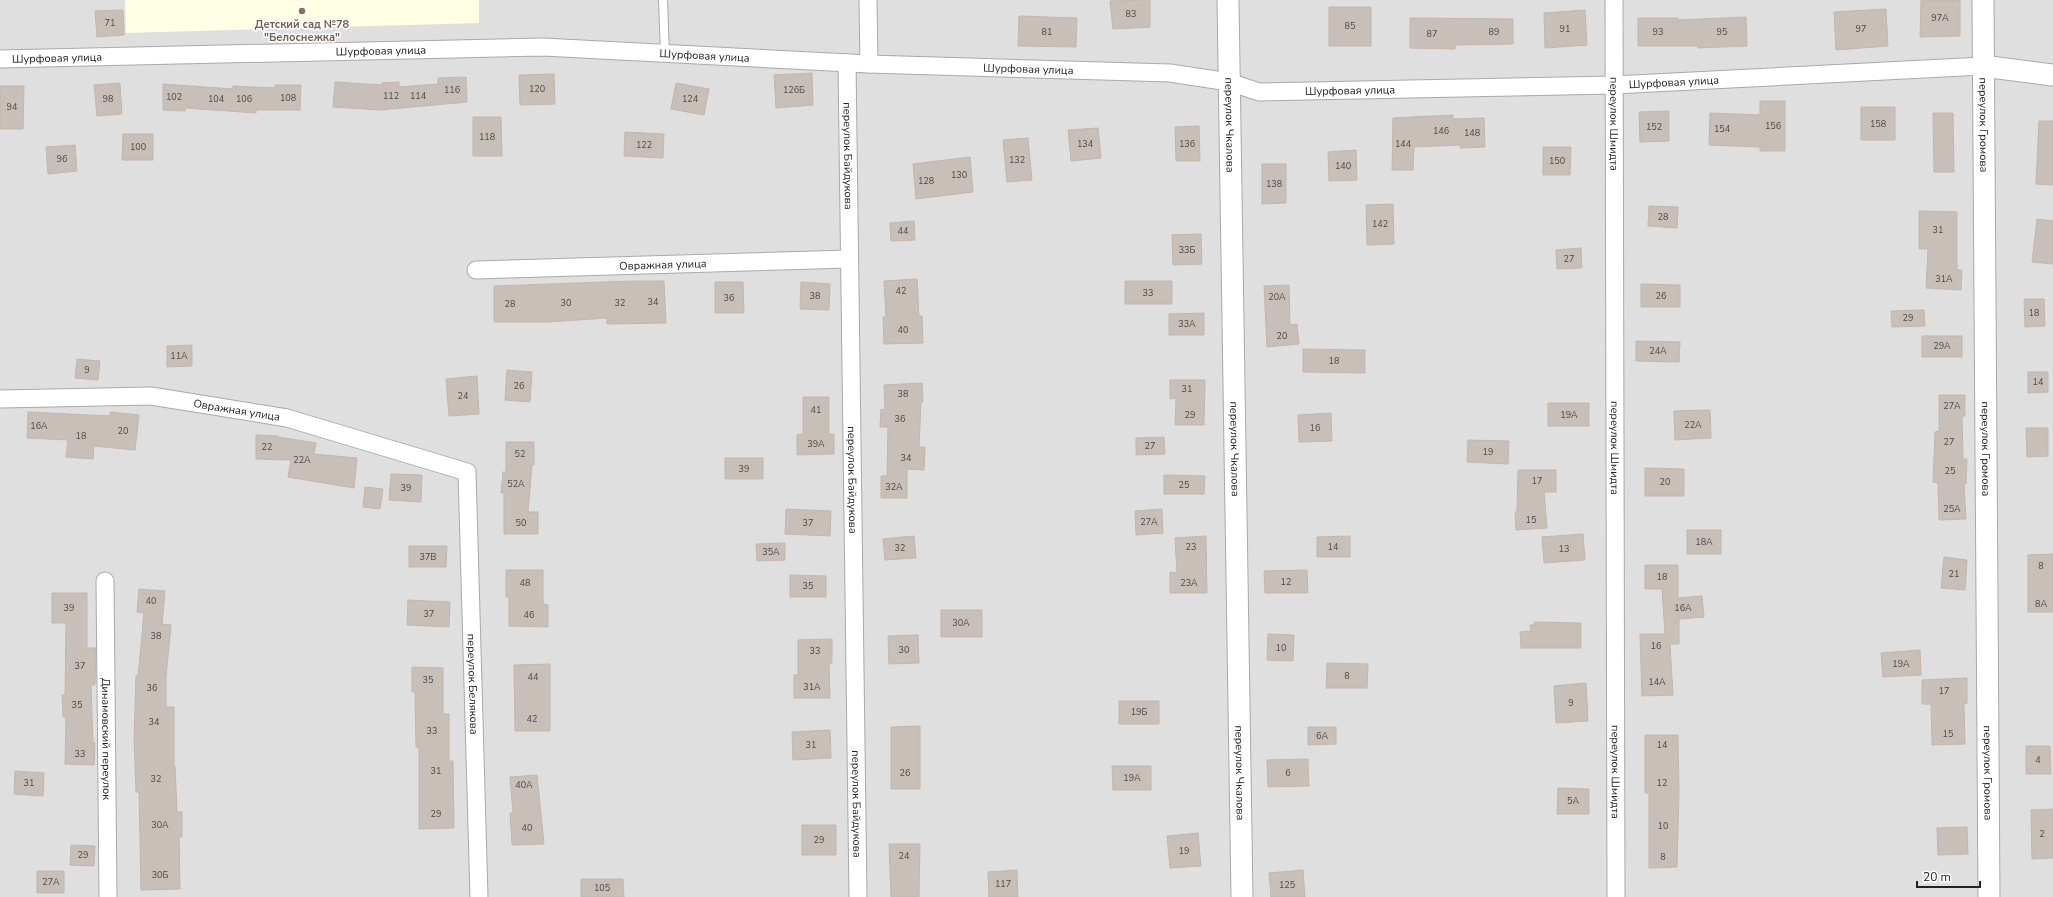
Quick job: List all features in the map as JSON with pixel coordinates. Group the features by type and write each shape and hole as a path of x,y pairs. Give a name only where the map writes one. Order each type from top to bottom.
{"street":[{"path":"868,0 869,64"},
{"name":"переулок Чкалова","path":"1228,0 1242,897"},
{"name":"переулок Шмидта","path":"1614,0 1616,897"},
{"name":"переулок Громова","path":"1982,0 1984,66 1989,897"},
{"name":"Шурфовая улица","path":"0,59 543,47 869,64 1170,73 1229,82 1259,92 1614,85 1984,66 2053,75"},
{"name":"переулок Байдукова","path":"847,63 858,897"},
{"name":"Овражная улица","path":"476,270 850,259"},
{"name":"Овражная улица","path":"0,399 151,396 287,418 467,472"},
{"name":"переулок Белякова","path":"467,472 479,897"},
{"name":"Динамовский переулок","path":"105,581 108,897"}],"lane":[{"path":"663,0 665,54"}],"shaded area":[{"path":"0,0 2053,0 2053,897 0,897"},
{"name":"Детский сад №78 \"Белоснежка\"","path":"125,0 479,0 479,23 126,33"}],"building":[{"path":"1150,0 1150,27 1113,29 1110,1"},
{"path":"1921,0 1960,0 1960,36 1920,37"},
{"path":"1329,7 1371,7 1371,46 1329,46"},
{"path":"1886,9 1888,46 1836,50 1834,12"},
{"path":"123,10 124,35 97,37 95,11"},
{"path":"1585,10 1587,45 1545,48 1544,13"},
{"path":"1019,16 1077,18 1076,47 1018,46"},
{"path":"1746,17 1747,46 1698,48 1698,46 1638,46 1638,18 1678,18 1678,20"},
{"path":"1410,18 1513,19 1513,44 1455,45 1455,49 1410,48"},
{"path":"812,73 813,105 776,108 774,75"},
{"path":"554,74 555,104 520,105 519,75"},
{"path":"466,77 467,102 380,110 333,107 335,82 382,85 382,83 399,82 399,87 438,84 438,78"},
{"path":"120,83 122,114 97,116 94,85"},
{"path":"676,83 709,89 704,115 671,109"},
{"path":"163,84 233,89 233,86 275,88 275,85 301,85 300,110 256,110 256,113 185,108 185,111 163,110"},
{"path":"0,86 24,86 23,129 0,129"},
{"path":"1760,101 1785,101 1785,151 1760,151 1760,147 1709,145 1710,113 1760,115"},
{"path":"1861,107 1895,107 1895,140 1861,140"},
{"path":"1669,111 1669,141 1640,142 1639,112"},
{"path":"1933,113 1953,113 1954,172 1934,172"},
{"path":"1453,115 1453,119 1484,118 1485,147 1460,148 1460,145 1414,147 1413,170 1392,170 1393,118"},
{"path":"473,117 501,117 502,156 473,156"},
{"path":"2039,121 2053,121 2053,185 2036,184"},
{"path":"1199,126 1200,161 1176,161 1175,127"},
{"path":"1098,128 1101,158 1071,161 1068,130"},
{"path":"625,132 664,134 663,158 624,156"},
{"path":"123,134 153,134 153,160 122,160"},
{"path":"1028,138 1032,180 1007,182 1003,140"},
{"path":"75,145 77,171 48,174 46,147"},
{"path":"1543,147 1571,147 1570,175 1543,175"},
{"path":"1356,150 1357,180 1329,181 1328,152"},
{"path":"970,157 973,192 916,199 913,164"},
{"path":"1262,164 1286,164 1286,203 1262,204"},
{"path":"1393,204 1394,244 1367,245 1366,205"},
{"path":"1649,206 1678,207 1677,228 1648,226"},
{"path":"1919,211 1957,212 1957,270 1962,270 1961,290 1926,288 1928,249 1919,249"},
{"path":"2037,219 2053,221 2053,264 2032,262"},
{"path":"914,221 915,240 891,241 890,223"},
{"path":"1201,234 1202,264 1173,265 1172,235"},
{"path":"1581,248 1582,268 1557,269 1556,250"},
{"path":"917,279 919,316 922,316 923,343 884,344 883,317 886,317 884,281"},
{"path":"664,281 666,323 607,324 607,318 548,322 494,322 494,286"},
{"path":"1125,281 1172,281 1172,304 1125,304"},
{"path":"715,282 743,282 744,313 715,313"},
{"path":"801,282 830,284 829,310 800,309"},
{"path":"1641,284 1680,285 1680,307 1641,307"},
{"path":"1289,285 1290,325 1297,324 1299,344 1267,347 1264,286"},
{"path":"2024,299 2044,299 2045,326 2025,327"},
{"path":"1924,310 1925,326 1892,327 1891,311"},
{"path":"1204,313 1204,335 1169,335 1169,314"},
{"path":"1922,336 1962,336 1962,357 1922,357"},
{"path":"1636,341 1680,342 1679,362 1636,361"},
{"path":"192,345 192,366 167,367 167,346"},
{"path":"1303,349 1365,350 1365,373 1303,372"},
{"path":"77,359 100,361 98,380 75,378"},
{"path":"507,370 532,372 530,402 505,400"},
{"path":"2028,372 2048,372 2048,392 2028,393"},
{"path":"477,376 479,414 449,416 446,379"},
{"path":"1170,380 1205,380 1204,425 1175,425 1176,398 1170,399"},
{"path":"922,383 923,402 921,402 919,447 925,447 924,470 907,469 907,498 881,498 881,476 887,476 888,427 880,427 881,409 885,410 884,385"},
{"path":"1939,395 1965,395 1965,416 1962,416 1963,459 1967,459 1966,484 1964,484 1966,519 1939,520 1938,483 1933,482 1935,432 1939,431"},
{"path":"803,397 829,397 829,434 834,434 834,454 797,455 797,435 803,434"},
{"path":"1548,403 1589,403 1589,426 1548,426"},
{"path":"1710,410 1711,438 1675,440 1674,411"},
{"path":"28,412 110,416 110,412 139,415 135,450 94,446 93,459 66,457 68,440 27,438"},
{"path":"1331,413 1332,441 1299,442 1298,415"},
{"path":"2026,428 2048,428 2048,456 2027,457"},
{"path":"256,435 278,436 316,443 314,454 357,458 354,488 288,477 291,460 256,459"},
{"path":"1164,437 1165,454 1136,455 1136,438"},
{"path":"1468,440 1509,441 1508,464 1467,462"},
{"path":"506,442 534,442 534,465 532,465 528,512 538,512 538,534 504,534 504,493 501,493 503,472 506,472"},
{"path":"725,458 763,458 763,479 725,479"},
{"path":"1645,468 1684,469 1684,496 1645,496"},
{"path":"1518,470 1556,470 1556,492 1544,492 1547,528 1516,530 1515,512 1517,512"},
{"path":"391,474 422,475 421,502 389,500"},
{"path":"1164,475 1205,476 1204,494 1164,494"},
{"path":"365,487 383,489 380,509 363,507"},
{"path":"786,509 831,511 830,536 785,534"},
{"path":"1162,509 1163,533 1136,535 1135,511"},
{"path":"1687,530 1721,530 1721,554 1687,554"},
{"path":"1583,534 1585,560 1544,563 1542,537"},
{"path":"914,536 916,558 885,560 883,539"},
{"path":"1206,536 1207,593 1170,593 1170,572 1177,573 1175,538"},
{"path":"1350,536 1350,557 1317,557 1317,537"},
{"path":"785,543 785,560 757,561 756,544"},
{"path":"409,546 447,546 446,567 409,567"},
{"path":"2053,554 2053,612 2028,612 2028,555"},
{"path":"1944,557 1967,560 1965,590 1941,588"},
{"path":"1645,565 1678,565 1678,598 1702,596 1704,617 1679,619 1679,644 1670,644 1673,695 1642,696 1640,634 1665,634 1662,589 1645,589"},
{"path":"506,570 543,570 543,604 548,605 548,627 509,626 509,597 506,597"},
{"path":"1307,570 1308,593 1265,593 1264,571"},
{"path":"790,575 826,576 826,597 790,597"},
{"path":"139,589 165,591 162,624 171,625 166,677 166,707 174,707 174,766 177,812 182,812 182,837 179,837 180,889 141,890 139,792 136,792 134,737 136,676 138,676 144,613 137,612"},
{"path":"52,593 87,593 87,648 96,648 95,685 91,685 93,743 95,743 94,765 65,764 66,717 63,717 62,695 65,695 66,623 52,623"},
{"path":"408,600 450,602 449,627 407,625"},
{"path":"941,610 982,610 982,637 941,637"},
{"path":"1534,622 1581,623 1581,648 1521,648 1520,632 1531,631 1530,625 1535,625"},
{"path":"1268,634 1294,635 1293,661 1267,660"},
{"path":"918,635 919,663 889,664 888,636"},
{"path":"832,639 832,663 829,663 830,698 794,698 794,675 798,675 798,640"},
{"path":"1920,650 1921,675 1883,677 1881,653"},
{"path":"1327,663 1368,664 1367,688 1326,688"},
{"path":"550,664 550,731 515,731 514,665"},
{"path":"412,667 443,668 443,714 449,714 449,761 453,761 454,828 419,829 419,747 416,747 415,692 412,692"},
{"path":"1967,678 1967,703 1964,704 1965,744 1932,745 1931,704 1922,704 1922,680"},
{"path":"1586,683 1588,721 1556,723 1554,686"},
{"path":"1119,701 1159,701 1159,724 1119,724"},
{"path":"920,726 920,789 891,789 891,727"},
{"path":"1308,727 1336,727 1336,744 1308,745"},
{"path":"830,730 831,758 793,760 792,732"},
{"path":"1645,735 1678,735 1679,792 1677,867 1649,868 1649,793 1645,793"},
{"path":"2026,746 2050,746 2051,774 2026,774"},
{"path":"1308,759 1309,786 1268,787 1267,760"},
{"path":"1112,766 1151,766 1151,790 1113,790"},
{"path":"15,771 44,773 43,796 14,794"},
{"path":"537,775 544,844 512,845 510,813 513,813 510,777"},
{"path":"1558,788 1589,789 1589,814 1557,814"},
{"path":"2053,809 2053,858 2032,859 2031,810"},
{"path":"802,825 836,825 836,855 802,855"},
{"path":"1967,827 1968,854 1938,855 1937,828"},
{"path":"1198,833 1201,866 1170,868 1167,836"},
{"path":"889,844 920,844 919,897 891,897"},
{"path":"71,845 95,846 94,866 70,865"},
{"path":"1017,870 1018,897 989,897 988,872"},
{"path":"1303,870 1305,897 1271,897 1269,873"},
{"path":"37,871 64,871 64,893 37,893"},
{"path":"581,879 623,879 624,897 581,897"}],"place":[{"name":"Детский сад №78 \"Белоснежка\"","path":"302,11"}]}
